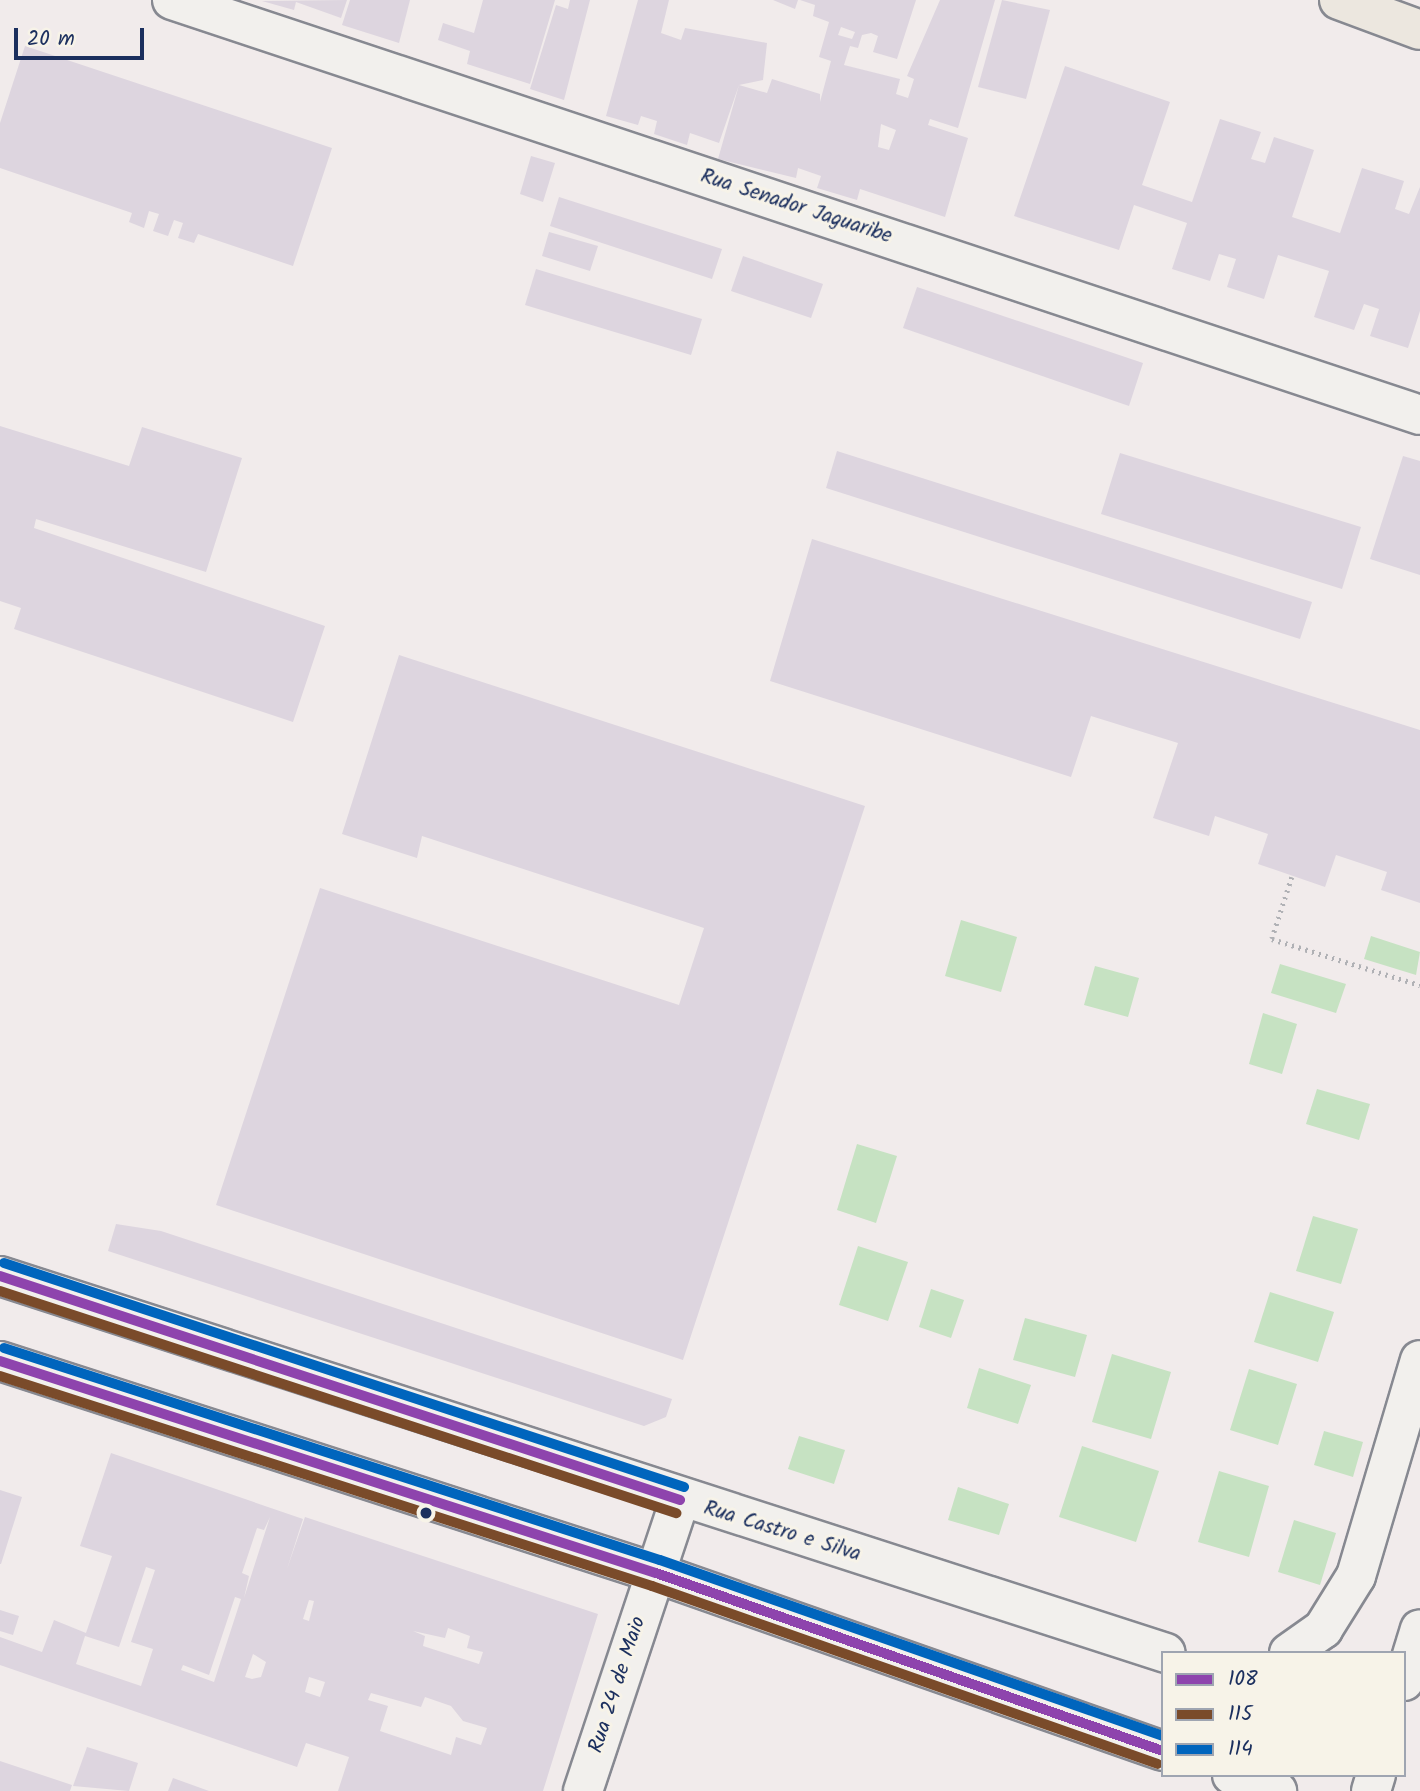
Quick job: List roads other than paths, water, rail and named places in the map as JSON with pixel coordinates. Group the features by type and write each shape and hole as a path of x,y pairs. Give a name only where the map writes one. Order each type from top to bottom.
{"main road":[{"path":"1339,0 1420,30"}],"street":[{"name":"Rua Senador Jaguaribe","path":"172,0 1420,415"},
{"name":"Rua Castro e Silva","path":"0,1276 680,1500 1161,1651"},
{"path":"1292,1651 1323,1629 1356,1576 1420,1360"},
{"path":"0,1361 656,1573 1161,1750"},
{"name":"Rua 24 de Maio","path":"583,1791 680,1500"},
{"path":"1406,1674 1420,1629"},
{"path":"1238,1777 1277,1791"}]}
